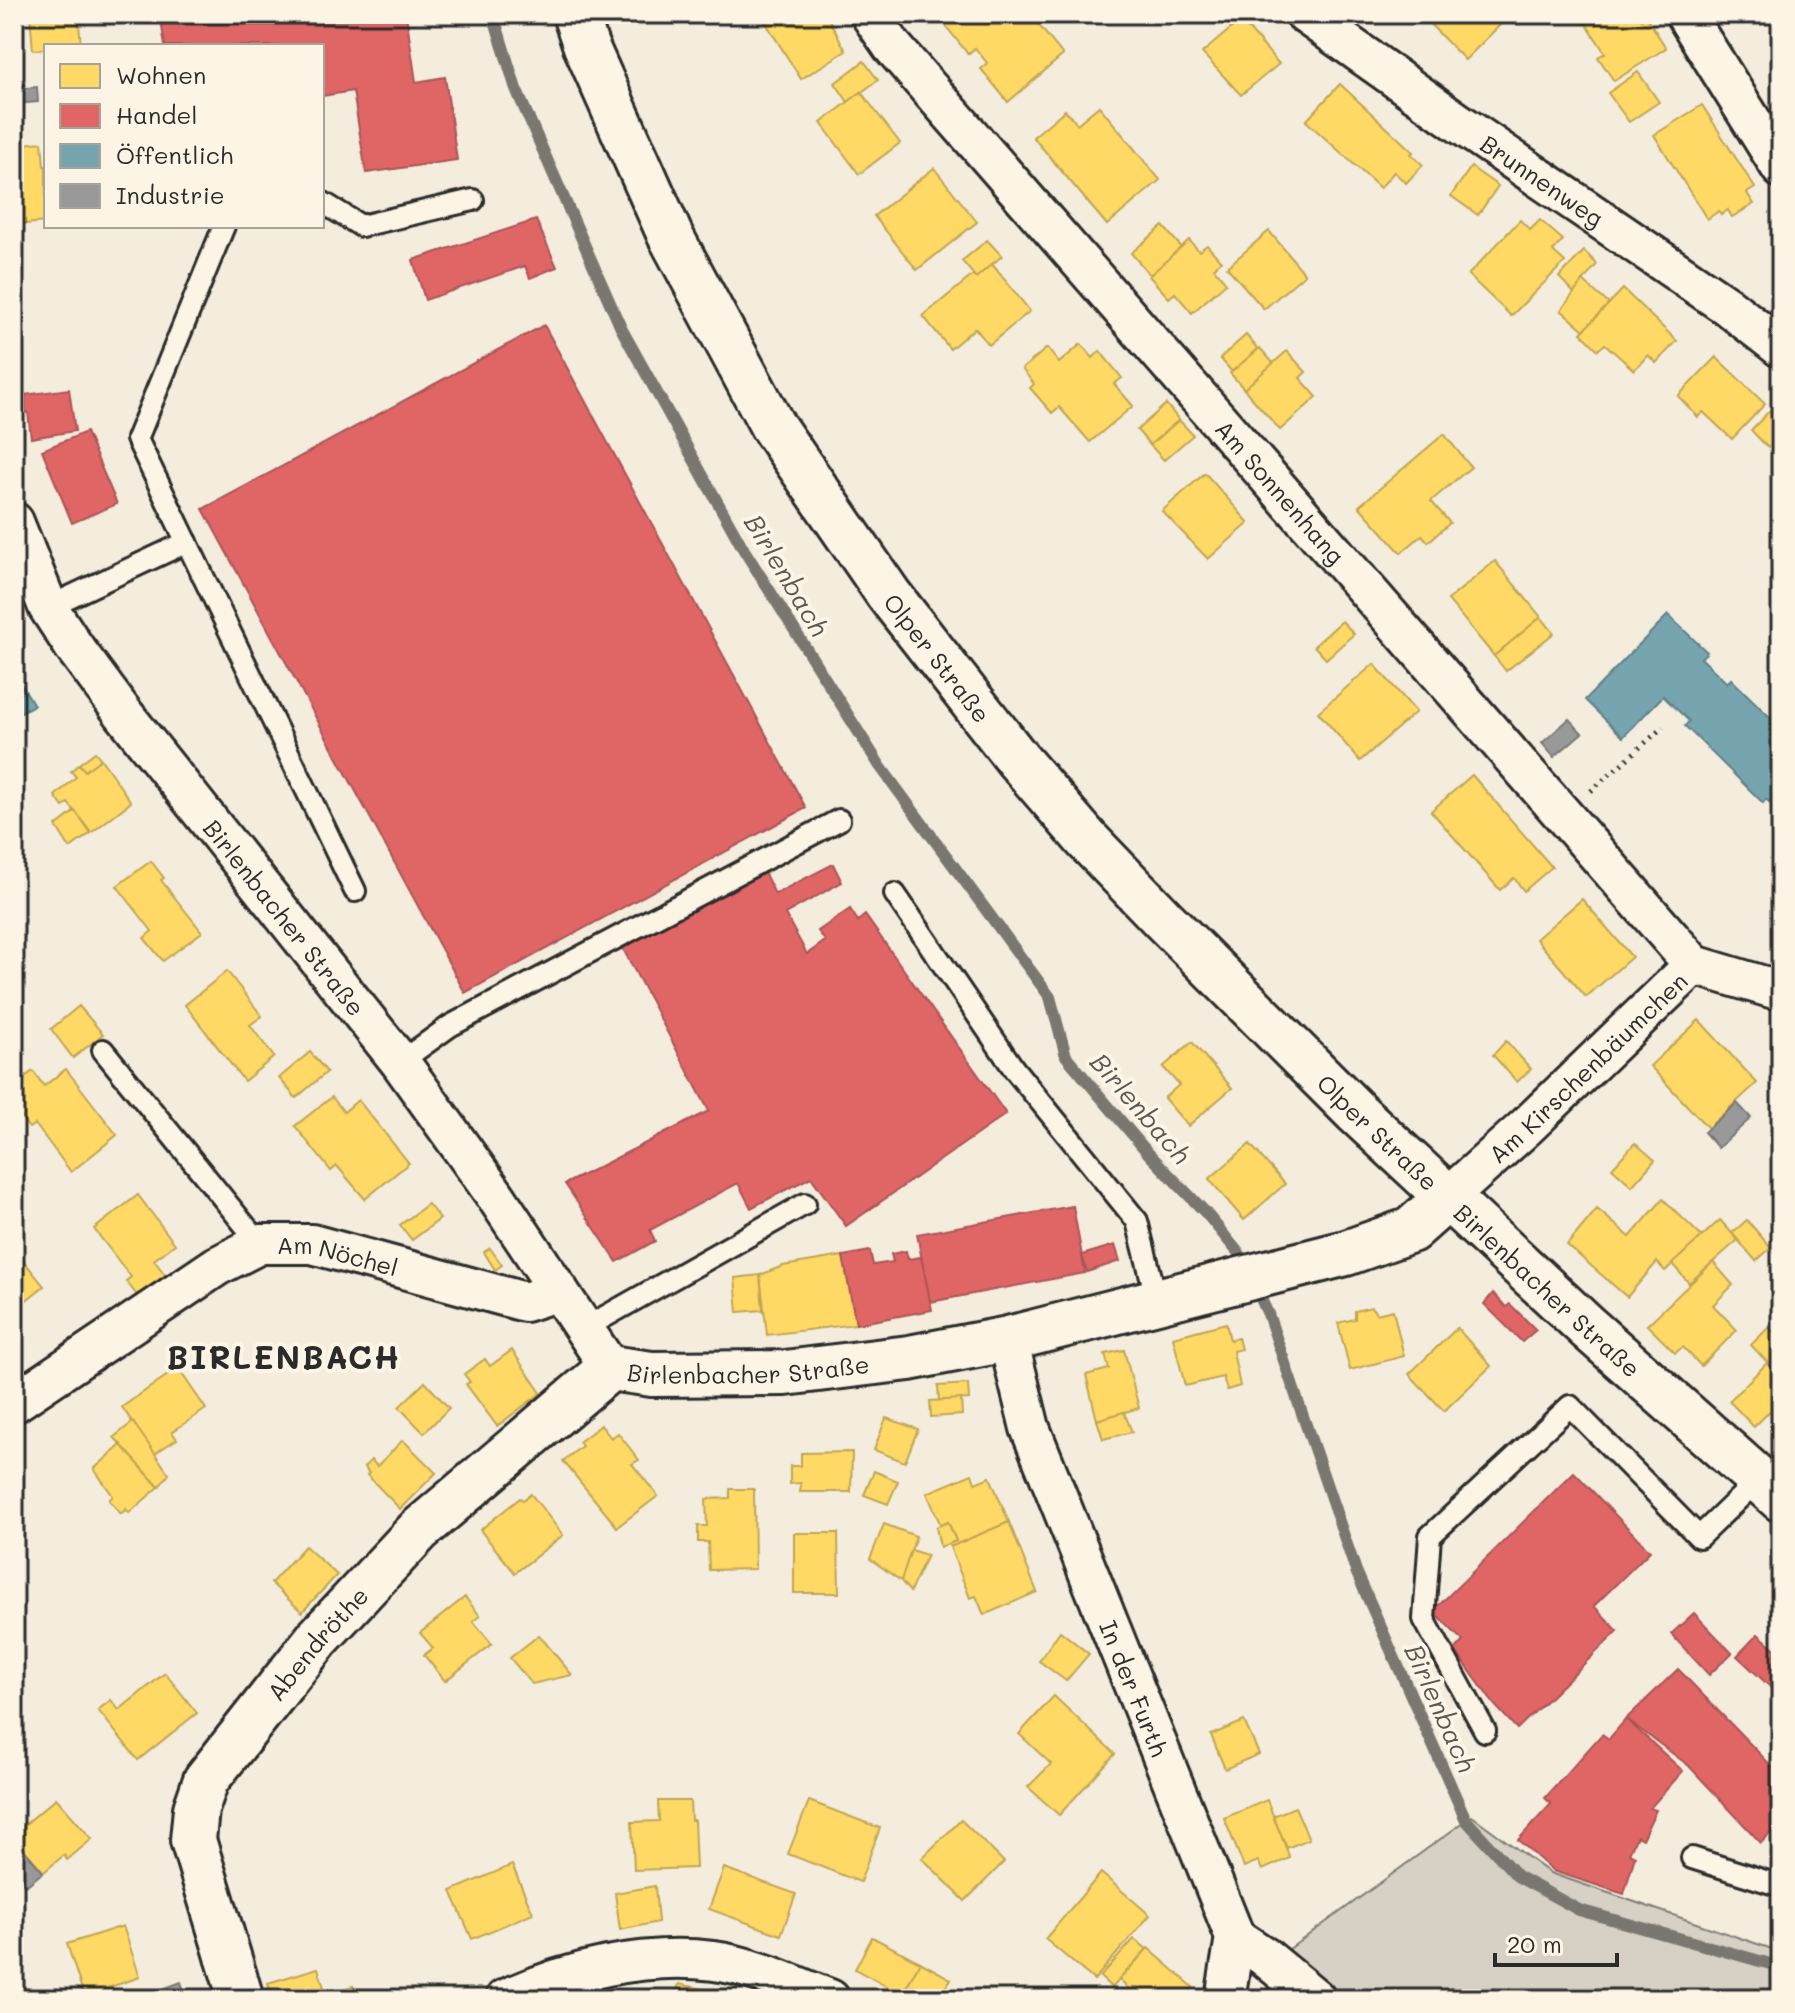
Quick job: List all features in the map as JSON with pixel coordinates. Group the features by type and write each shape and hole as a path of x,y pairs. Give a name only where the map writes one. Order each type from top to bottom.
{"main road":[{"name":"Olper Straße","path":"575,14 586,46 670,235 765,412 889,595 1018,760 1087,840 1357,1113 1447,1198"},
{"name":"Birlenbacher Straße","path":"610,1368 652,1374 785,1373 909,1358 1008,1339 1346,1253 1411,1230 1447,1198 1770,1489"},
{"name":"Abendröthe","path":"241,1999 193,1840 196,1809 206,1780 318,1638 419,1530 610,1368"}],"street":[{"name":"Am Sonnenhang","path":"870,14 892,46 1694,965"},
{"name":"Brunnenweg","path":"1305,14 1726,305 1781,348"},
{"path":"1685,14 1781,168"},
{"name":"Birlenbacher Straße","path":"14,522 22,568 74,647 132,725 400,1062 495,1195 610,1368"},
{"name":"Am Kirschenbäumchen","path":"1447,1198 1526,1127 1694,965 1781,991"},
{"name":"Am Nöchel","path":"14,1403 217,1266 260,1244 312,1244 525,1302 559,1291"},
{"name":"In der Furth","path":"1008,1339 1030,1428 1235,1937"},
{"path":"1225,1999 1235,1937 1316,1999"},
{"path":"505,1999 592,1969 653,1959 714,1961 769,1976 830,1999"}],"lane":[{"path":"324,203 361,226 473,200"},
{"path":"223,228 137,439 355,891"},
{"path":"48,607 187,542"},
{"path":"400,1062 450,1026 839,820"},
{"path":"895,894 1014,1069 1137,1221 1157,1301"},
{"path":"103,1050 260,1244"},
{"path":"583,1329 805,1204"},
{"path":"1485,1731 1424,1619 1430,1536 1570,1406 1699,1537 1770,1489"},
{"path":"1692,1858 1781,1886"}],"path":[{"path":"1564,815 1663,727"}],"shaded area":[{"path":"1472,1816 1550,1873 1781,1952 1781,1999 1316,1999 1270,1963"}],"building: Wohnen":[{"path":"30,14 78,14 81,44 44,44 44,49 33,50"},
{"path":"773,14 826,14 846,51 801,79 764,20"},
{"path":"949,14 1030,14 1063,55 1008,102 981,69 987,63 975,48 968,54 941,20"},
{"path":"1420,14 1511,14 1465,60"},
{"path":"1638,14 1641,19 1646,16 1666,48 1614,81 1598,57 1605,53 1581,16"},
{"path":"1241,20 1279,64 1241,95 1202,53"},
{"path":"864,61 878,80 848,102 835,83"},
{"path":"1638,72 1659,102 1629,122 1608,93"},
{"path":"1340,84 1423,165 1406,183 1394,172 1380,188 1306,121"},
{"path":"861,92 900,143 859,174 821,123"},
{"path":"1702,105 1755,188 1747,193 1754,204 1732,217 1728,210 1721,215 1719,211 1707,219 1654,135"},
{"path":"1099,106 1160,180 1107,225 1033,137 1065,110 1077,124"},
{"path":"42,142 44,222 14,225 14,145"},
{"path":"1471,167 1498,186 1478,215 1451,196"},
{"path":"934,168 977,222 917,270 874,216"},
{"path":"1520,220 1530,230 1540,220 1563,240 1553,251 1565,262 1511,316 1468,275"},
{"path":"1163,226 1182,248 1150,275 1131,253"},
{"path":"1269,231 1305,274 1264,309 1227,267"},
{"path":"987,240 1002,256 976,278 962,261"},
{"path":"1189,240 1199,251 1207,245 1221,261 1214,268 1226,283 1192,313 1175,293 1169,298 1149,276"},
{"path":"1584,251 1597,264 1574,293 1559,277"},
{"path":"992,264 1030,311 989,345 975,328 950,349 923,316 973,275 976,278"},
{"path":"1583,281 1609,304 1584,330 1561,310"},
{"path":"1623,289 1677,341 1656,363 1648,355 1634,370 1605,344 1598,350 1581,333"},
{"path":"1246,335 1258,349 1232,372 1220,358"},
{"path":"1081,344 1093,358 1100,351 1122,378 1114,384 1133,406 1090,442 1059,407 1052,413 1030,388 1034,384 1022,369 1047,348 1059,363"},
{"path":"1260,348 1274,364 1244,389 1230,373"},
{"path":"1287,351 1306,372 1300,378 1317,397 1280,430 1244,389"},
{"path":"1716,357 1765,404 1732,439 1703,412 1698,417 1678,396"},
{"path":"1778,402 1781,405 1781,435 1768,448 1751,430"},
{"path":"1166,404 1179,420 1150,445 1137,430"},
{"path":"1179,420 1193,435 1164,460 1150,445"},
{"path":"1444,434 1471,467 1431,501 1450,523 1428,542 1422,535 1401,553 1359,506"},
{"path":"1205,473 1249,523 1208,559 1162,511"},
{"path":"1495,561 1541,617 1494,656 1448,600"},
{"path":"1541,617 1554,633 1506,671 1494,656"},
{"path":"1342,621 1354,634 1326,659 1314,646"},
{"path":"1374,664 1416,712 1360,761 1318,712"},
{"path":"95,752 101,759 85,771 79,764"},
{"path":"101,759 131,802 91,833 68,803 63,807 55,796 76,777 71,771 79,764 85,771"},
{"path":"1472,775 1552,867 1524,891 1514,878 1500,890 1431,811"},
{"path":"75,811 91,833 70,848 56,826"},
{"path":"151,861 164,878 161,880 202,932 163,961 144,938 152,931 117,886"},
{"path":"1582,899 1632,957 1586,997 1536,939"},
{"path":"227,971 262,1016 250,1025 274,1057 244,1081 185,1005"},
{"path":"79,1006 103,1034 73,1058 51,1029"},
{"path":"1699,1020 1757,1083 1708,1128 1650,1066"},
{"path":"1506,1041 1531,1069 1517,1082 1493,1055"},
{"path":"1192,1042 1232,1088 1188,1126 1164,1098 1179,1085 1163,1067"},
{"path":"310,1052 327,1072 296,1098 279,1078"},
{"path":"66,1069 117,1135 71,1172 35,1124 29,1128 14,1108 14,1085 33,1071 44,1086"},
{"path":"332,1097 344,1112 358,1100 409,1163 365,1199 337,1166 331,1171 295,1126"},
{"path":"1635,1143 1655,1160 1632,1186 1612,1168"},
{"path":"1250,1144 1285,1184 1244,1220 1209,1179"},
{"path":"138,1195 175,1244 154,1260 166,1276 139,1298 126,1281 131,1277 94,1229"},
{"path":"1663,1199 1702,1237 1665,1271 1657,1262 1627,1297 1567,1245 1597,1209 1630,1237"},
{"path":"428,1204 440,1219 412,1240 400,1225"},
{"path":"1720,1220 1738,1240 1689,1283 1672,1264"},
{"path":"1747,1220 1771,1248 1756,1261 1732,1233"},
{"path":"490,1248 502,1265 495,1270 484,1252"},
{"path":"14,1249 44,1286 14,1310"},
{"path":"843,1256 856,1324 767,1335 760,1275 783,1266"},
{"path":"1713,1262 1733,1285 1713,1305 1737,1330 1701,1366 1683,1347 1675,1353 1647,1325"},
{"path":"760,1275 763,1310 738,1312 735,1278"},
{"path":"1371,1307 1377,1314 1393,1310 1404,1356 1350,1370 1338,1323 1355,1319 1355,1311"},
{"path":"1226,1323 1230,1340 1238,1338 1241,1349 1233,1351 1240,1386 1227,1390 1223,1377 1185,1386 1173,1337"},
{"path":"1769,1327 1781,1340 1781,1377 1751,1345"},
{"path":"1457,1328 1491,1366 1444,1411 1409,1374"},
{"path":"512,1350 541,1393 497,1426 466,1384 470,1382 464,1374 485,1359 490,1366"},
{"path":"1124,1350 1139,1408 1097,1420 1086,1375 1109,1369 1105,1354"},
{"path":"1767,1363 1781,1377 1781,1400 1754,1427 1729,1401"},
{"path":"178,1368 206,1409 172,1432 177,1439 154,1454 122,1407"},
{"path":"425,1382 449,1408 424,1433 399,1407"},
{"path":"968,1384 969,1399 939,1401 938,1386"},
{"path":"961,1399 962,1415 931,1417 930,1401"},
{"path":"1124,1412 1132,1432 1103,1439 1097,1420"},
{"path":"886,1418 918,1429 905,1462 874,1450"},
{"path":"133,1422 169,1474 159,1487 114,1437"},
{"path":"601,1425 611,1438 618,1433 639,1460 632,1464 658,1496 617,1527 563,1461 582,1446 579,1442"},
{"path":"403,1440 436,1473 400,1509 367,1475 369,1473 364,1467 371,1460 377,1466"},
{"path":"121,1445 159,1487 129,1513 126,1509 121,1514 109,1500 113,1496 94,1469"},
{"path":"852,1452 851,1492 800,1492 801,1483 790,1484 790,1466 801,1466 801,1453"},
{"path":"874,1471 898,1481 888,1504 864,1495"},
{"path":"972,1474 975,1483 990,1477 1009,1522 950,1547 948,1544 956,1541 948,1522 941,1526 927,1493"},
{"path":"730,1489 754,1489 755,1569 709,1570 708,1542 698,1542 698,1526 707,1526 706,1499 730,1498"},
{"path":"531,1494 563,1535 515,1573 480,1530 520,1498 523,1500"},
{"path":"948,1522 956,1541 940,1547 936,1527"},
{"path":"1009,1522 1037,1592 984,1615 976,1596 970,1598 950,1547"},
{"path":"884,1524 916,1536 901,1581 870,1559"},
{"path":"794,1533 838,1533 839,1593 794,1593"},
{"path":"305,1546 337,1575 302,1612 271,1583"},
{"path":"911,1550 927,1555 910,1592 901,1581"},
{"path":"465,1597 480,1616 473,1621 492,1644 445,1681 424,1655 433,1648 420,1633"},
{"path":"1060,1631 1089,1654 1066,1681 1039,1661"},
{"path":"539,1635 572,1675 532,1684 510,1658"},
{"path":"165,1673 197,1713 138,1760 98,1710 111,1700 119,1710"},
{"path":"1054,1696 1115,1754 1059,1815 1028,1787 1051,1764 1019,1734"},
{"path":"1244,1721 1259,1754 1225,1769 1211,1735"},
{"path":"56,1798 92,1839 67,1860 64,1855 44,1872 14,1838 14,1834"},
{"path":"1267,1800 1290,1858 1262,1870 1258,1861 1244,1867 1224,1818"},
{"path":"658,1801 690,1801 696,1868 634,1870 632,1822 659,1821"},
{"path":"809,1801 880,1828 860,1882 788,1854"},
{"path":"1295,1807 1309,1839 1287,1848 1273,1816"},
{"path":"961,1820 1004,1862 965,1901 922,1858"},
{"path":"512,1865 533,1913 472,1939 451,1891"},
{"path":"724,1868 796,1894 781,1935 709,1909"},
{"path":"1101,1873 1150,1915 1094,1980 1045,1939"},
{"path":"655,1886 658,1922 620,1930 615,1893"},
{"path":"123,1926 140,1977 104,1989 108,1999 85,1999 67,1944"},
{"path":"872,1937 920,1962 902,1995 855,1969"},
{"path":"1134,1939 1147,1949 1112,1988 1100,1977"},
{"path":"1148,1948 1193,1987 1183,1999 1141,1999 1119,1980"},
{"path":"920,1962 951,1979 937,1999 911,1999 902,1995"},
{"path":"318,1968 326,1994 353,1986 357,1999 273,1999 268,1983"},
{"path":"679,1984 723,1993 722,1999 675,1999"}],"building: Handel":[{"path":"160,14 406,14 416,82 445,77 457,160 366,173 353,91 324,96 324,44 165,44"},
{"path":"536,220 557,267 530,278 525,266 425,300 413,260"},
{"path":"544,325 806,808 465,993 203,509"},
{"path":"69,389 75,431 31,438 28,412 19,414 16,396"},
{"path":"86,432 117,504 72,523 42,450"},
{"path":"833,864 842,882 785,914 807,954 825,941 818,931 850,909 858,921 865,915 1006,1114 846,1226 811,1177 751,1208 738,1183 650,1230 655,1241 617,1262 565,1184 709,1111 622,947 764,872 775,894"},
{"path":"1073,1206 1085,1273 930,1302 917,1234"},
{"path":"1115,1245 1120,1261 1087,1272 1082,1255"},
{"path":"870,1251 873,1265 893,1262 891,1254 906,1251 908,1259 921,1257 932,1310 856,1324 843,1256"},
{"path":"1493,1293 1506,1307 1510,1304 1536,1330 1522,1342 1484,1304"},
{"path":"1574,1472 1650,1551 1594,1606 1618,1631 1517,1729 1493,1703 1455,1650 1463,1641 1433,1611"},
{"path":"1694,1613 1732,1653 1709,1675 1671,1634"},
{"path":"1758,1634 1781,1654 1781,1697 1737,1656"},
{"path":"1678,1669 1781,1776 1781,1822 1761,1843 1688,1765 1626,1719"},
{"path":"1626,1719 1683,1771 1650,1808 1656,1810 1642,1839 1637,1836 1629,1853 1635,1856 1624,1894 1553,1871 1518,1840 1551,1804 1545,1798 1602,1734 1609,1739"}],"building: Öffentlich":[{"path":"1668,615 1707,652 1701,658 1727,683 1731,679 1781,728 1781,814 1766,799 1763,803 1685,726 1689,721 1663,696 1623,737 1585,700"},
{"path":"14,672 34,705 14,716"}],"building: Industrie":[{"path":"37,87 38,102 14,104 14,89"},
{"path":"1569,719 1582,733 1554,757 1542,743"},
{"path":"1737,1103 1751,1118 1718,1148 1704,1132"},
{"path":"14,1838 43,1872 26,1886 14,1873"},
{"path":"181,1982 187,1999 151,1999 149,1994"}],"waterway":[{"name":"Birlenbach","path":"493,14 516,89 621,328 744,550 880,766 1050,997 1066,1056 1148,1153 1206,1213 1241,1256 1247,1269"},
{"name":"Birlenbach","path":"1255,1286 1268,1314 1356,1571 1466,1820 1517,1876 1579,1910 1781,1967"}],"district":[{"name":"BIRLENBACH","path":"284,1356"}]}
